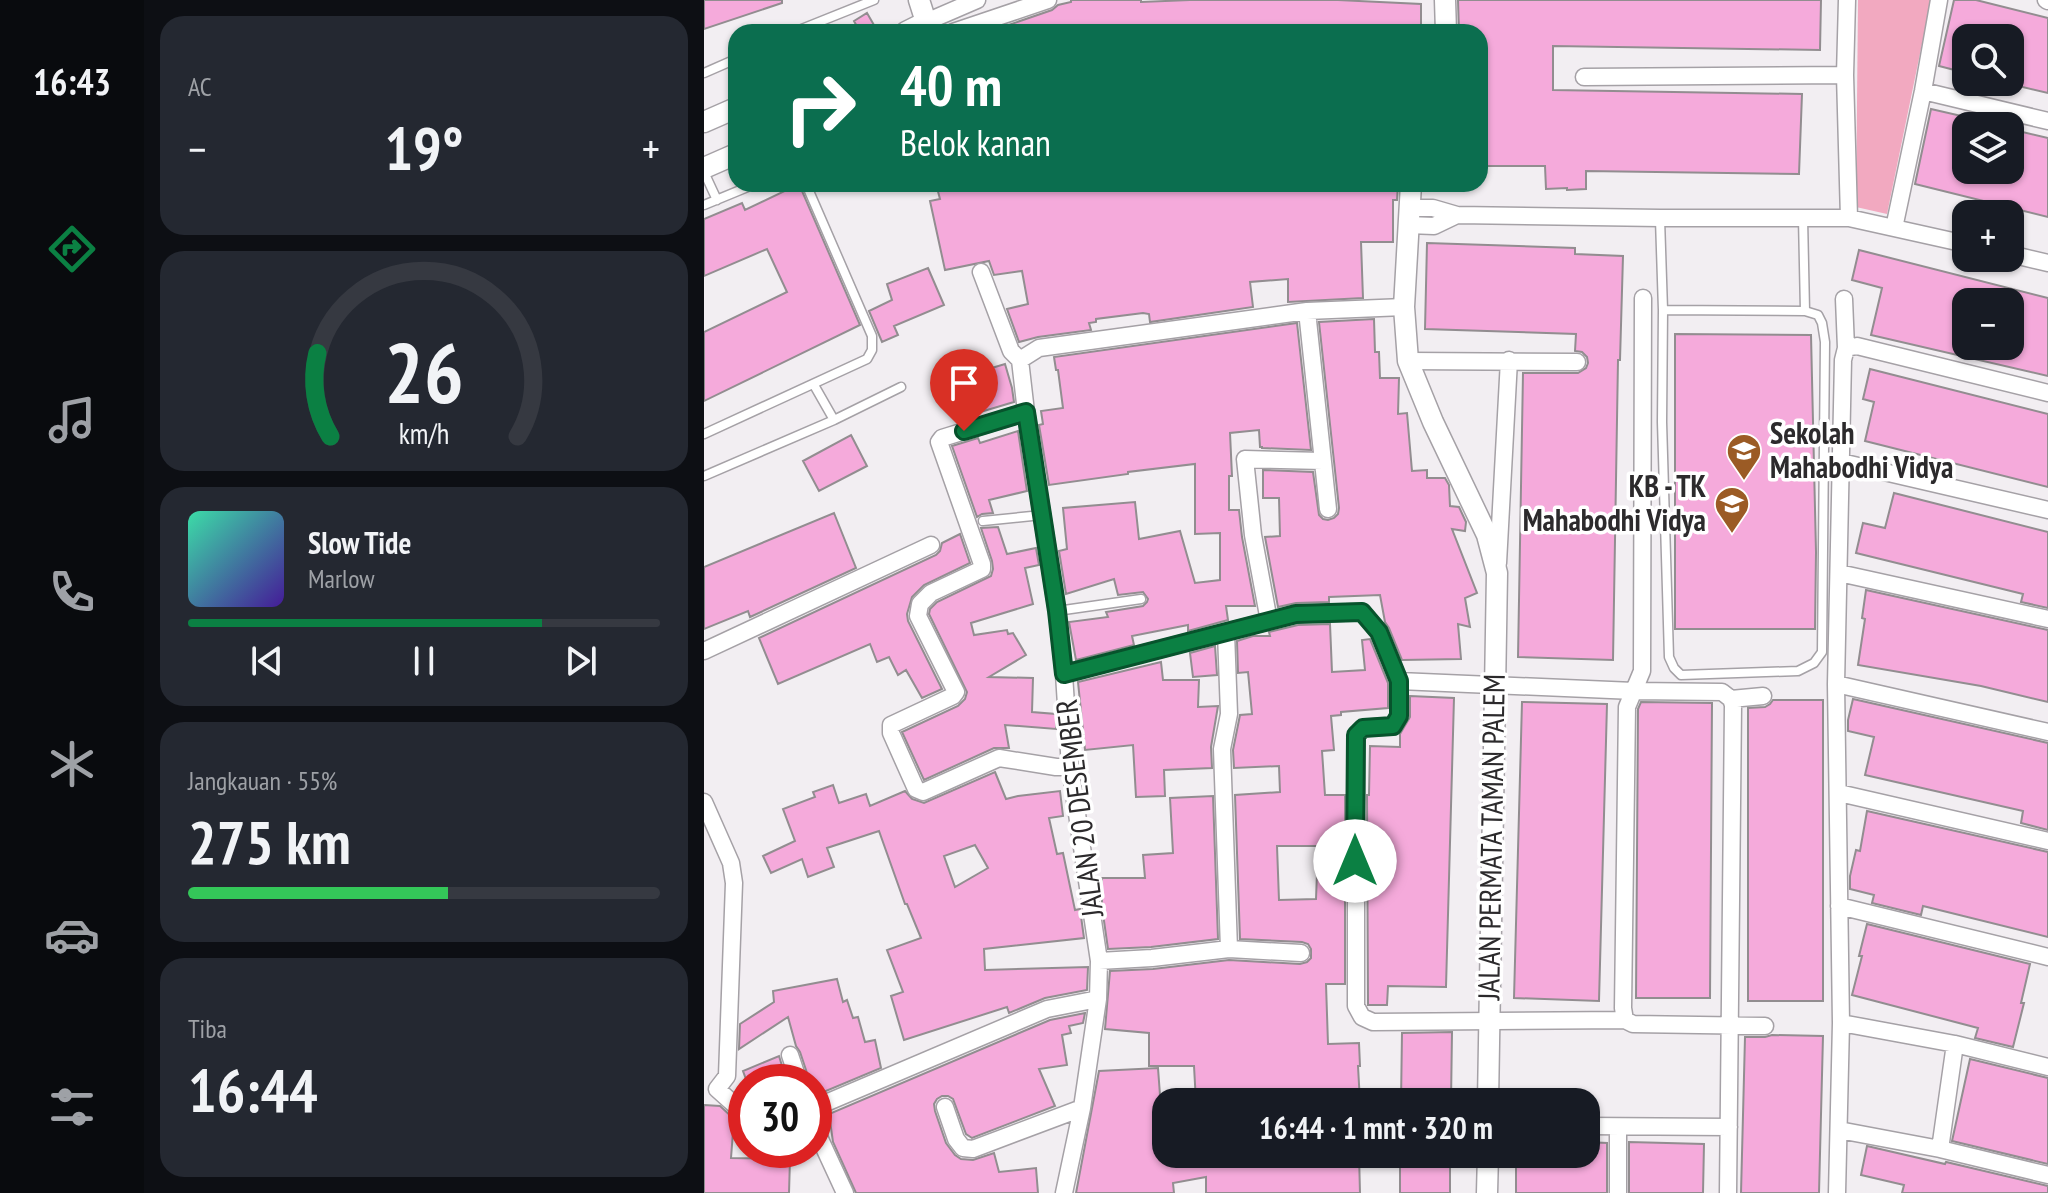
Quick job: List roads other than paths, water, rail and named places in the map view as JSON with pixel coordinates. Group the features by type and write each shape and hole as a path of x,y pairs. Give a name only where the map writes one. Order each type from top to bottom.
{"street":[{"path":"919,0 926,22"},
{"path":"922,24 977,0"},
{"path":"977,24 1048,0"},
{"path":"1445,0 1446,24"},
{"path":"1847,0 1845,75 1849,218"},
{"path":"1894,228 1939,0"},
{"path":"1584,77 1845,75"},
{"path":"1923,91 2048,121"},
{"path":"704,122 728,112"},
{"path":"704,170 728,158"},
{"path":"981,272 1011,351 1020,360 1039,348 1307,311 1404,307 1410,192"},
{"path":"1409,216 1434,226 1457,215 1849,218 1952,241"},
{"path":"2024,257 2048,263"},
{"path":"1625,1020 1627,707 1642,671 1643,298"},
{"path":"1837,1193 1840,1028 1836,684 1843,360 1846,348 1844,299"},
{"name":"JALAN PERMATA TAMAN PALEM","path":"1404,307 1408,361 1433,422 1487,535 1497,573 1488,1088"},
{"path":"1307,311 1328,509"},
{"path":"1846,348 1857,346 2048,393"},
{"name":"JALAN 20 DESEMBER","path":"1020,360 1057,611 1070,767 1099,961 1098,999 1082,1108 1064,1193"},
{"path":"1497,573 1509,360"},
{"path":"1408,361 1577,362"},
{"path":"1026,412 942,438 939,442 982,569 931,593 920,604 918,616 956,692 891,725 891,733 919,791 923,792 999,758 1070,767"},
{"path":"1269,621 1253,535 1245,459 1323,461"},
{"path":"1841,462 2048,510"},
{"path":"704,651 931,545"},
{"path":"1839,573 2048,619"},
{"path":"1064,674 1296,614 1362,612 1379,632 1399,681 1399,716 1393,726 1363,728 1356,735 1356,1006 1362,1017 1373,1022 1625,1020 1633,1024 1765,1026"},
{"path":"1226,633 1229,714 1222,749 1229,949"},
{"path":"1399,681 1722,692 1731,699 1728,1193"},
{"path":"1836,684 2048,732"},
{"path":"1731,699 1763,696"},
{"path":"1839,793 2048,841"},
{"path":"704,802 731,863 734,883 727,1076 710,1091 728,1103"},
{"path":"1839,906 2048,957"},
{"path":"1099,961 1229,949 1301,953"},
{"path":"832,1100 1047,1009 1098,999"},
{"path":"1840,1028 1955,1044 2048,1067"},
{"path":"1940,1149 1955,1044"},
{"path":"790,1055 793,1064"},
{"path":"945,1107 956,1139 963,1148 973,1149 1082,1108"},
{"path":"1600,1126 1729,1127"},
{"path":"1618,1127 1618,1193"},
{"path":"1839,1130 1940,1149 2048,1175"},
{"path":"832,1167 845,1193"},
{"path":"1487,1193 1488,1168"}],"lane":[{"path":"814,24 874,0"},
{"path":"704,73 728,62"},
{"path":"704,170 717,200"},
{"path":"704,205 736,192"},
{"path":"704,434 867,359 872,350 872,336 809,192"},
{"path":"1660,218 1669,657 1681,675 1798,671 1814,663 1822,652 1825,342 1822,323 1818,315 1805,311 1663,310"},
{"path":"1803,218 1805,311"},
{"path":"814,385 834,420"},
{"path":"704,476 834,420 901,387"},
{"path":"983,521 1043,514"},
{"path":"1057,611 1141,599"}],"place":[{"name":"Sekolah Mahabodhi Vidya","path":"1744,482"},
{"name":"KB - TK Mahabodhi Vidya","path":"1732,535"}]}
